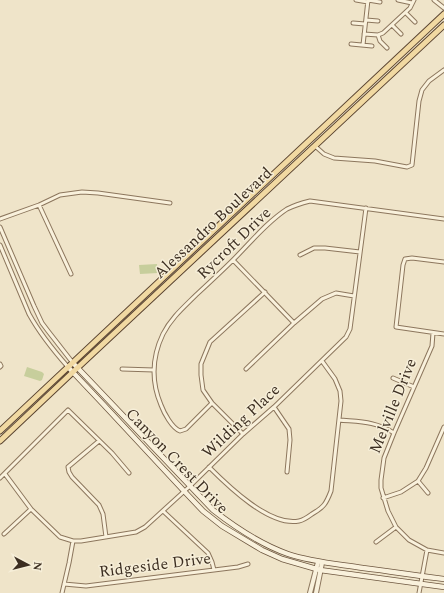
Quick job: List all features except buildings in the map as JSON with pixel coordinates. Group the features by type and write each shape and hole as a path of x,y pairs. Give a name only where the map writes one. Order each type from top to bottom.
{"main road":[{"name":"Alessandro Boulevard","path":"0,431 444,14"},
{"name":"Alessandro Boulevard","path":"0,441 444,25"},
{"name":"Canyon Crest Drive","path":"73,363 213,510 226,521 245,533 288,554 320,562 444,579"},
{"name":"Canyon Crest Drive","path":"68,367 203,511 222,526 241,538 262,550 318,570 444,586"}],"street":[{"path":"356,0 380,2"},
{"path":"364,34 378,35 383,33 410,8 413,2 398,0"},
{"path":"434,0 444,8"},
{"path":"363,45 368,1"},
{"path":"406,12 415,22"},
{"path":"353,23 378,22"},
{"path":"392,25 401,34"},
{"path":"378,35 380,41 387,48"},
{"path":"351,44 372,46"},
{"path":"315,146 324,154 334,158 375,161 407,167 412,165 419,101 422,90 428,81 444,70"},
{"path":"0,220 60,196 82,192 170,203"},
{"name":"Rycroft Drive","path":"212,403 186,429 180,431 176,429 162,408 156,389 154,370 160,343 173,318 276,217 287,209 310,201 444,219"},
{"path":"39,205 70,274"},
{"name":"Wilding Place","path":"73,541 136,532 145,527 209,468 243,434 274,407 346,337 350,329 366,208"},
{"path":"0,227 40,319 48,332 73,363"},
{"path":"0,245 34,323 48,344 68,367"},
{"path":"300,254 314,248 360,252"},
{"path":"444,262 412,258 405,259 396,327 444,334"},
{"path":"233,260 294,322"},
{"path":"243,434 212,403 203,390 200,375 201,364 210,342 265,292"},
{"path":"246,369 294,322 322,299 336,294 354,296"},
{"name":"Melville Drive","path":"433,333 432,346 384,458 381,488 383,498 396,527 409,540 427,550 444,553"},
{"path":"209,468 245,500 271,516 279,519 298,521 320,509 327,502 331,491 341,401 340,391 335,379 322,361"},
{"path":"122,369 154,370"},
{"path":"393,378 414,387"},
{"path":"274,407 289,429 290,440 288,472"},
{"path":"0,478 68,410 112,453 129,473"},
{"path":"339,420 369,422 385,427 394,433"},
{"path":"383,498 401,492 418,481 426,468 444,427"},
{"path":"99,440 68,467 72,477 99,505 103,514 106,537"},
{"path":"4,474 31,509 60,536 73,541 62,593"},
{"path":"418,481 428,493"},
{"path":"4,534 31,509"},
{"path":"162,511 208,553 214,570"},
{"path":"376,542 396,527"},
{"path":"419,593 427,550"},
{"path":"310,593 320,562"},
{"name":"Ridgeside Drive","path":"64,584 86,586 238,567 248,564"},
{"path":"316,593 318,570"}],"green space":[{"path":"157,264 158,273 140,274 139,265"},
{"path":"27,367 42,372 44,374 42,380 40,381 24,376"}]}
